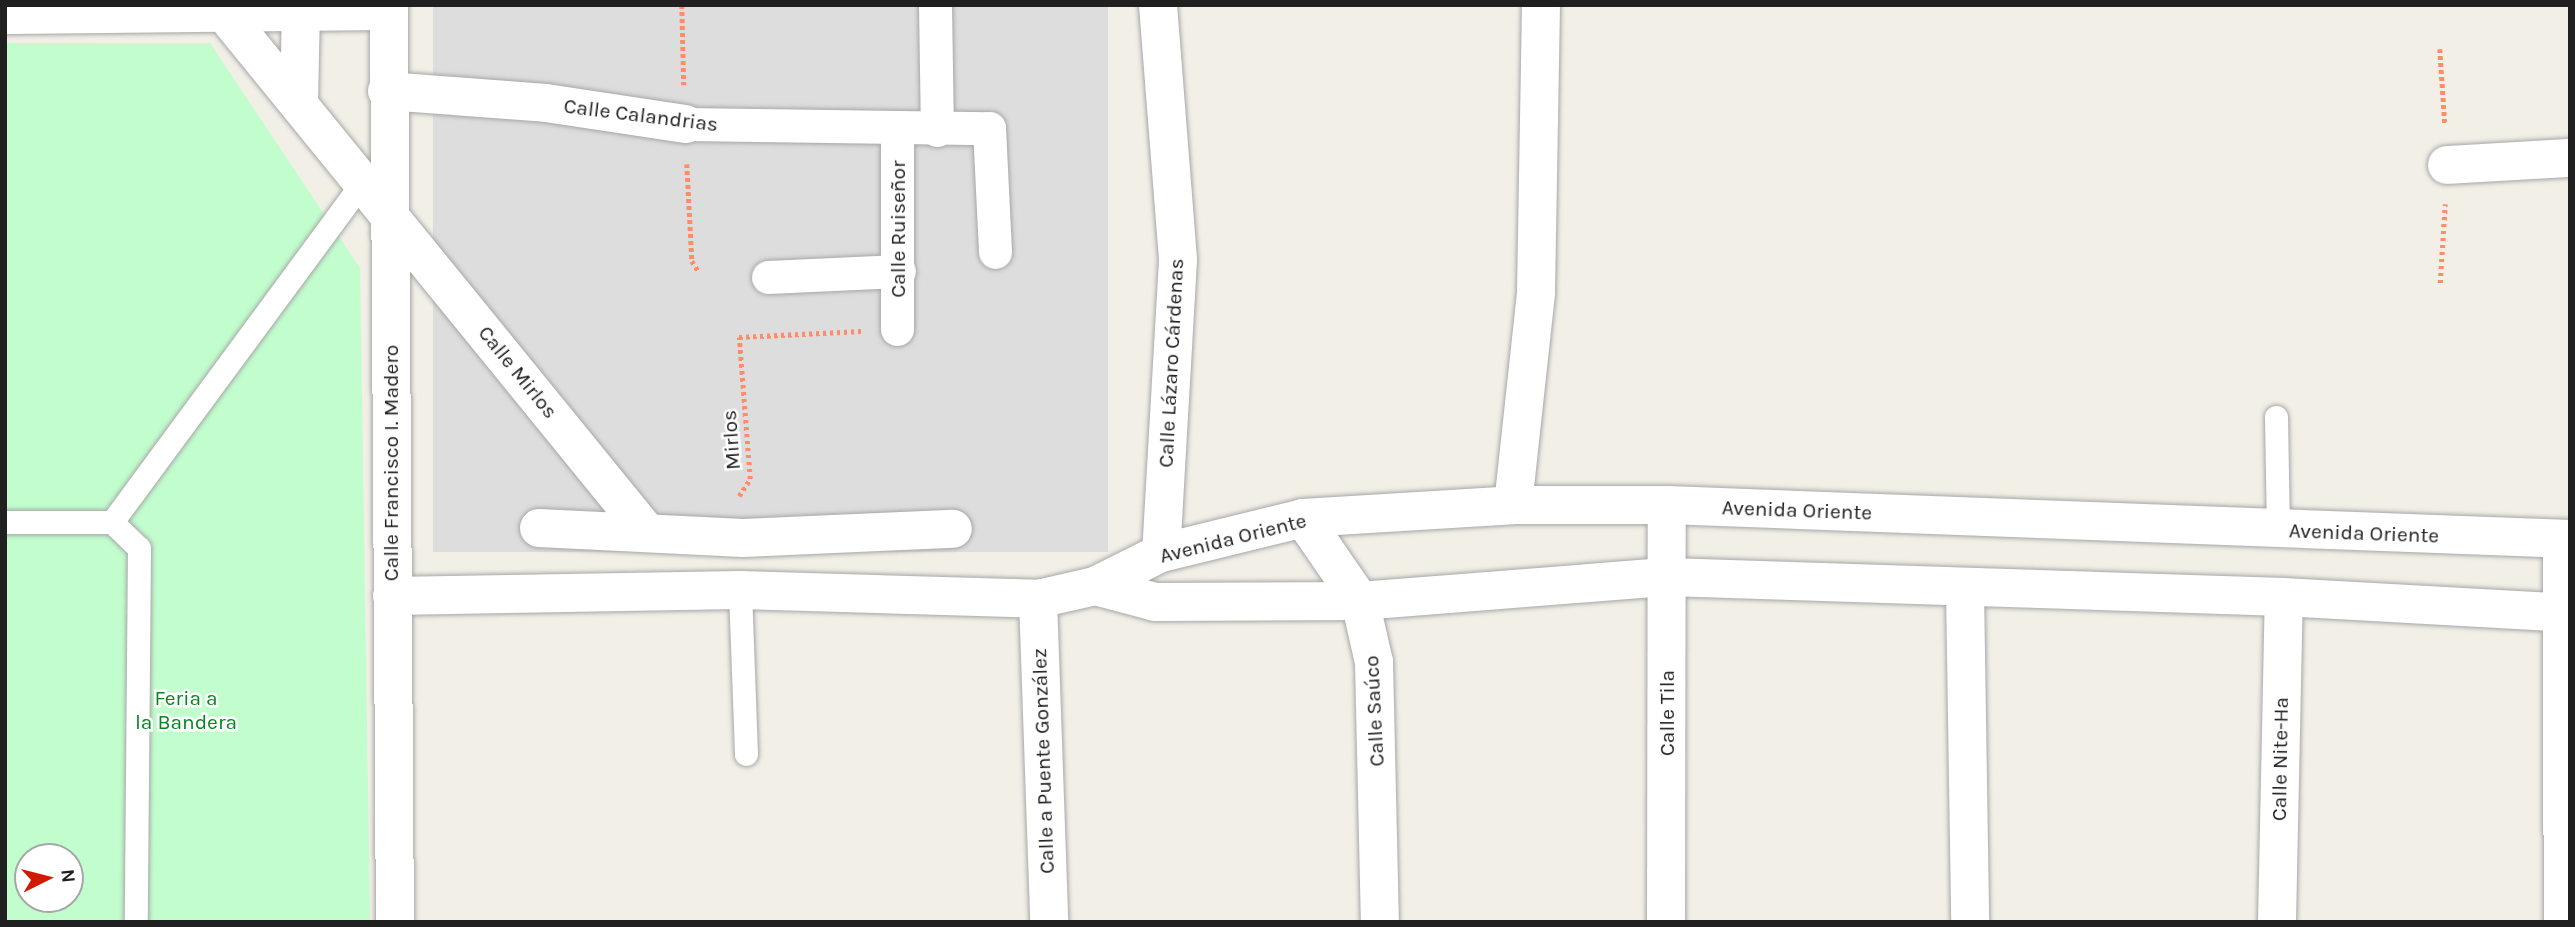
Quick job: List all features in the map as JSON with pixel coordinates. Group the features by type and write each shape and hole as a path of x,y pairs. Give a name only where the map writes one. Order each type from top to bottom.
{"street":[{"path":"935,5 937,130"},
{"name":"Calle Lázaro Cárdenas","path":"1158,5 1178,260 1161,553"},
{"path":"1513,505 1536,292 1541,5"},
{"path":"5,15 225,14 389,8"},
{"name":"Calle Francisco I. Madero","path":"389,8 387,91 395,922"},
{"path":"299,103 301,10"},
{"name":"Calle Mirlos","path":"225,14 645,530"},
{"name":"Calle Calandrias","path":"387,91 545,103 684,124 937,130 989,128 995,252"},
{"name":"Calle Ruiseñor","path":"897,129 897,329"},
{"path":"2447,165 2570,158"},
{"path":"768,277 899,271"},
{"name":"Avenida Oriente","path":"1038,599 1095,586 1161,553 1303,518 1513,505 1668,505 2278,531 2566,539"},
{"name":"Calle Tila","path":"1667,922 1668,505"},
{"name":"Calle Saúco","path":"1303,518 1360,601 1374,662 1380,922"},
{"path":"539,528 645,530 743,538 953,529"},
{"path":"2563,922 2566,539"},
{"path":"1095,586 1155,603 1360,601 1668,577 1965,590 2284,597 2567,613"},
{"path":"392,596 740,590 1038,599"},
{"path":"1965,590 1970,922"},
{"name":"Calle Nite-Ha","path":"2277,922 2284,597"},
{"name":"Calle a Puente González","path":"1038,599 1050,921"}],"lane":[{"path":"111,522 363,182"},
{"path":"2276,417 2278,531"},
{"path":"5,522 111,522 139,548 136,922"},
{"path":"740,590 746,754"}],"path":[{"name":"Mirlos","path":"743,538 739,496 750,479 739,337 897,329"}],"shaded area":[{"path":"433,5 1108,5 1108,552 433,552"}],"green space":[{"name":"Feria a la Bandera","path":"5,43 210,43 360,268 370,922 5,922"}]}
